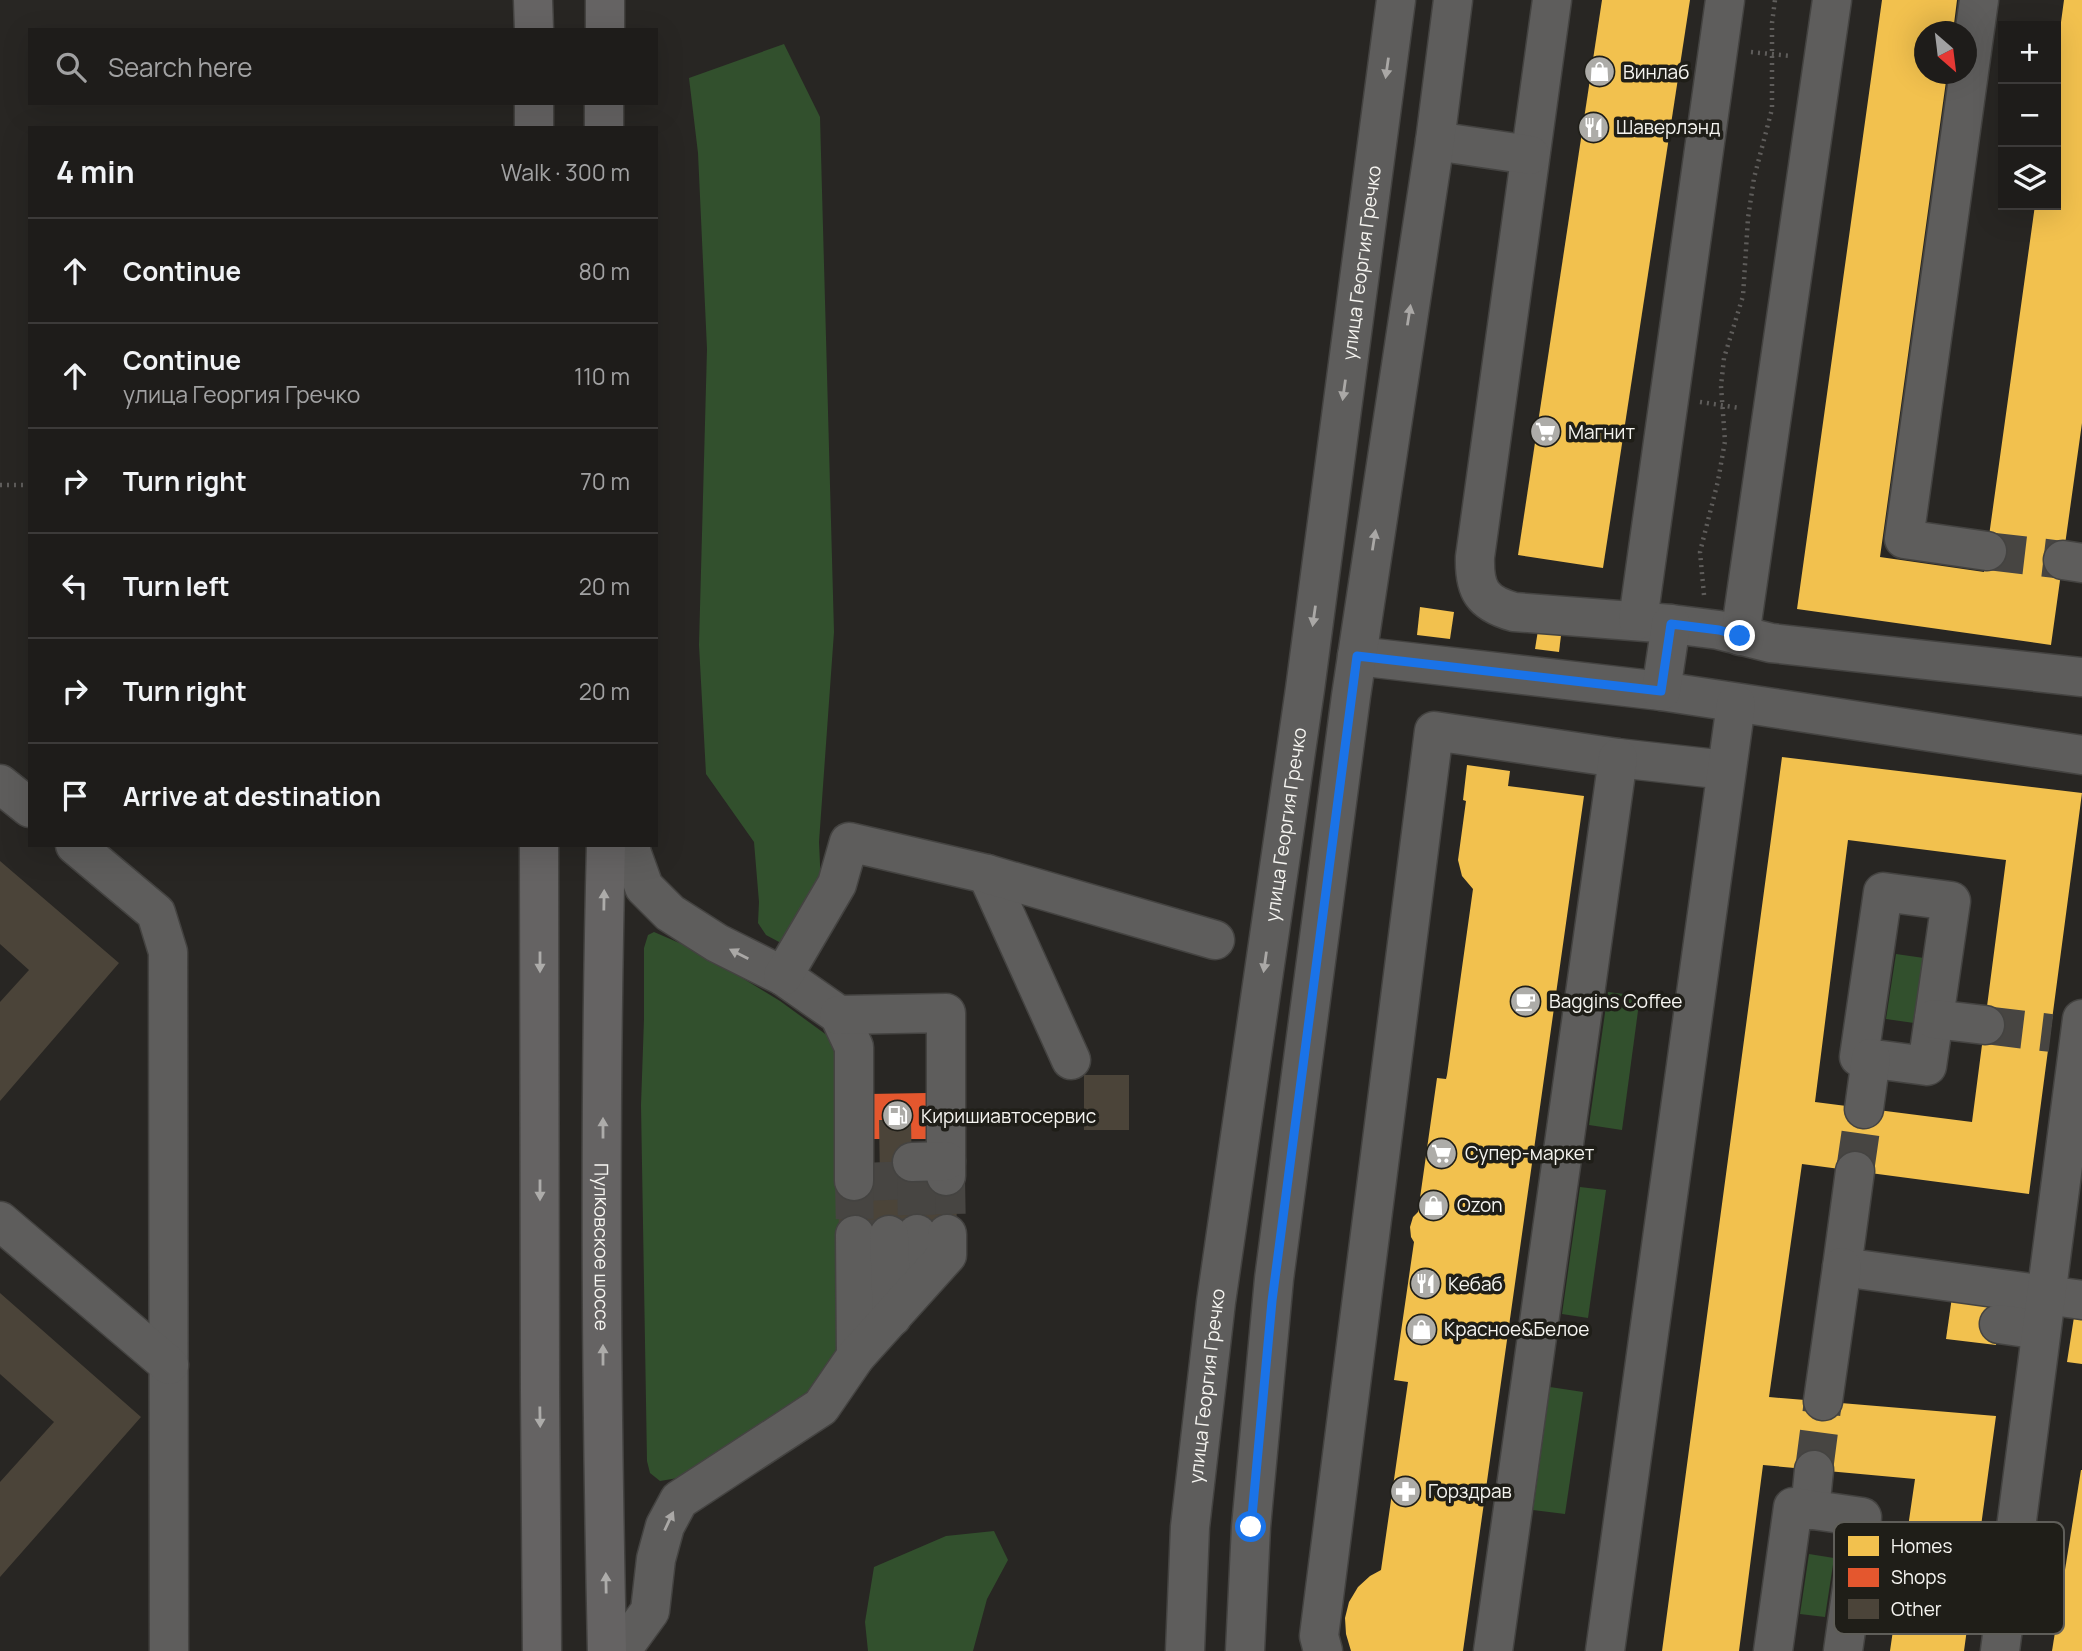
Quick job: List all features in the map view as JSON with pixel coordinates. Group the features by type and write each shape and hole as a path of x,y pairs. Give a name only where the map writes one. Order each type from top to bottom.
{"highway":[{"path":"533,0 534,28"},
{"path":"605,0 605,28"},
{"path":"534,105 534,126"},
{"path":"604,105 604,126"},
{"path":"539,847 542,1651"},
{"name":"Пулковское шоссе","path":"606,847 603,948 603,1440 607,1651"}],"street":[{"name":"улица Георгия Гречко","path":"1185,1651 1190,1527 1216,1303 1305,689 1396,0"},
{"path":"1245,1651 1248,1577 1272,1301 1289,1166 1357,656 1435,141 1453,0"},
{"path":"1552,0 1475,557 1475,577 1482,594 1496,607 1514,612 1654,622 1719,630 1772,643 2082,677"},
{"path":"1661,691 1654,622 1670,398 1725,0"},
{"path":"1740,636 1832,0"},
{"path":"1979,0 1904,539 1987,551"},
{"path":"1435,141 1530,155"},
{"path":"1357,656 1661,691 2082,755"},
{"path":"1605,1651 1736,704"},
{"path":"1323,1651 1319,1636 1434,731 1618,758 1726,770"},
{"path":"1493,1651 1618,758"},
{"path":"0,783 28,806"},
{"path":"783,976 837,884 849,842 987,874 1215,940"},
{"path":"77,847 156,913 168,952 169,1651"},
{"path":"631,847 644,887 670,913 717,943 783,976 839,1014 903,1168 946,1013 839,1014"},
{"path":"987,874 1071,1060"},
{"path":"1883,892 1951,901 1934,1019 1927,1066 1859,1057 1883,892"},
{"path":"1934,1019 1985,1025"},
{"path":"2022,1522 2056,1320 2078,1075 2071,1029"},
{"path":"1864,1108 1871,1058"},
{"path":"1823,1401 1855,1171"},
{"path":"0,1221 169,1364"},
{"path":"621,1651 650,1611 656,1559 665,1526 679,1500 821,1407 856,1356 917,1287 902,1234"},
{"path":"892,1317 902,1234"},
{"path":"856,1356 902,1234"},
{"path":"1842,1267 2056,1320"},
{"path":"1999,1324 2056,1320"},
{"path":"1810,1510 1814,1470"},
{"path":"1773,1651 1793,1507 1862,1517 1861,1522"},
{"path":"1248,1577 1261,1651"}],"path":[{"path":"1704,596 1700,552 1725,441 1721,386 1724,358 1743,296 1748,218 1754,178 1772,109 1772,23 1775,0"},
{"path":"1718,48 1823,59"},
{"path":"1670,398 1772,412"},
{"path":"0,485 28,485"}],"green space":[{"path":"784,44 820,117 834,632 819,842 823,930 794,950 766,935 758,923 754,842 706,774 699,645 707,349 698,153 689,78"},
{"path":"654,932 698,951 780,1001 839,1044 848,1325 822,1381 771,1419 678,1478 660,1481 650,1473 647,1461 641,1105 644,948 648,935"},
{"path":"1896,954 1924,958 1914,1023 1886,1019"},
{"path":"1608,992 1640,996 1622,1130 1589,1125"},
{"path":"1580,1187 1606,1190 1588,1318 1562,1314"},
{"path":"1550,1387 1583,1392 1565,1514 1533,1510"},
{"path":"994,1531 1008,1560 987,1599 973,1651 868,1651 865,1622 874,1567 946,1536"},
{"path":"1809,1554 1834,1558 1825,1617 1800,1614"}],"building: Homes":[{"path":"1602,0 1690,0 1603,568 1518,555"},
{"path":"1882,0 1957,0 1954,21 1914,21 1914,84 1946,84 1880,557 1984,572 2034,210 2061,210 2061,22 2064,0 2082,0 2082,423 2051,645 1797,609"},
{"path":"1420,607 1454,612 1450,639 1417,635"},
{"path":"1539,624 1562,627 1559,652 1535,649"},
{"path":"1782,757 2082,793 2029,1194 1802,1164 1769,1397 1996,1416 1982,1522 1909,1522 1915,1479 1763,1465 1739,1651 1662,1651","holes":["1848,840 2006,860 1972,1122 1815,1102"]},
{"path":"1467,765 1510,771 1508,786 1584,796 1463,1651 1351,1651 1345,1618 1349,1602 1358,1587 1381,1570 1408,1382 1394,1380 1414,1242 1410,1227 1418,1212 1437,1078 1446,1079 1447,1075 1473,889 1462,876 1458,860 1466,801 1463,800"},
{"path":"1952,1297 2002,1304 1996,1345 1946,1339"},
{"path":"2074,1317 2082,1318 2082,1364 2067,1362"},
{"path":"2082,1470 2082,1651 2052,1651 2055,1634 2064,1634 2064,1576"},
{"path":"1892,1634 1966,1634 1964,1651 1890,1651"}],"building: Shops":[{"name":"Киришиавтосервис","path":"927,1093 928,1139 869,1139 868,1094"}],"building: Other":[{"path":"0,861 119,963 0,1101 0,1002 29,970 0,944"},
{"path":"1084,1075 1129,1075 1129,1130 1084,1130"},
{"path":"879,1120 911,1120 912,1177 956,1177 957,1233 839,1235 838,1181 880,1181"},
{"path":"0,1293 141,1417 0,1577 0,1482 54,1422 0,1374"}],"tunnel":[{"path":"1987,551 2063,560"},
{"path":"1985,1025 2051,1033"},
{"path":"1855,1171 1864,1109"},
{"path":"886,1162 889,1235"},
{"path":"946,1176 947,1234"},
{"path":"916,1177 917,1234"},
{"path":"854,1181 855,1235"},
{"path":"1814,1470 1823,1401"}],"place":[{"name":"Винлаб","path":"1600,72"},
{"name":"Шаверлэнд","path":"1593,127"},
{"name":"Магнит","path":"1545,432"},
{"name":"Baggins Coffee","path":"1526,1001"},
{"name":"Киришиавтосервис","path":"898,1116"},
{"name":"Супер-маркет","path":"1442,1153"},
{"name":"Ozon","path":"1434,1205"},
{"name":"Кебаб","path":"1425,1284"},
{"name":"Красное&Белое","path":"1421,1329"},
{"name":"Горздрав","path":"1405,1491"}],"route":[{"path":"1251,1527 1272,1301 1357,656 1661,691 1671,624 1719,630 1740,636"}]}
